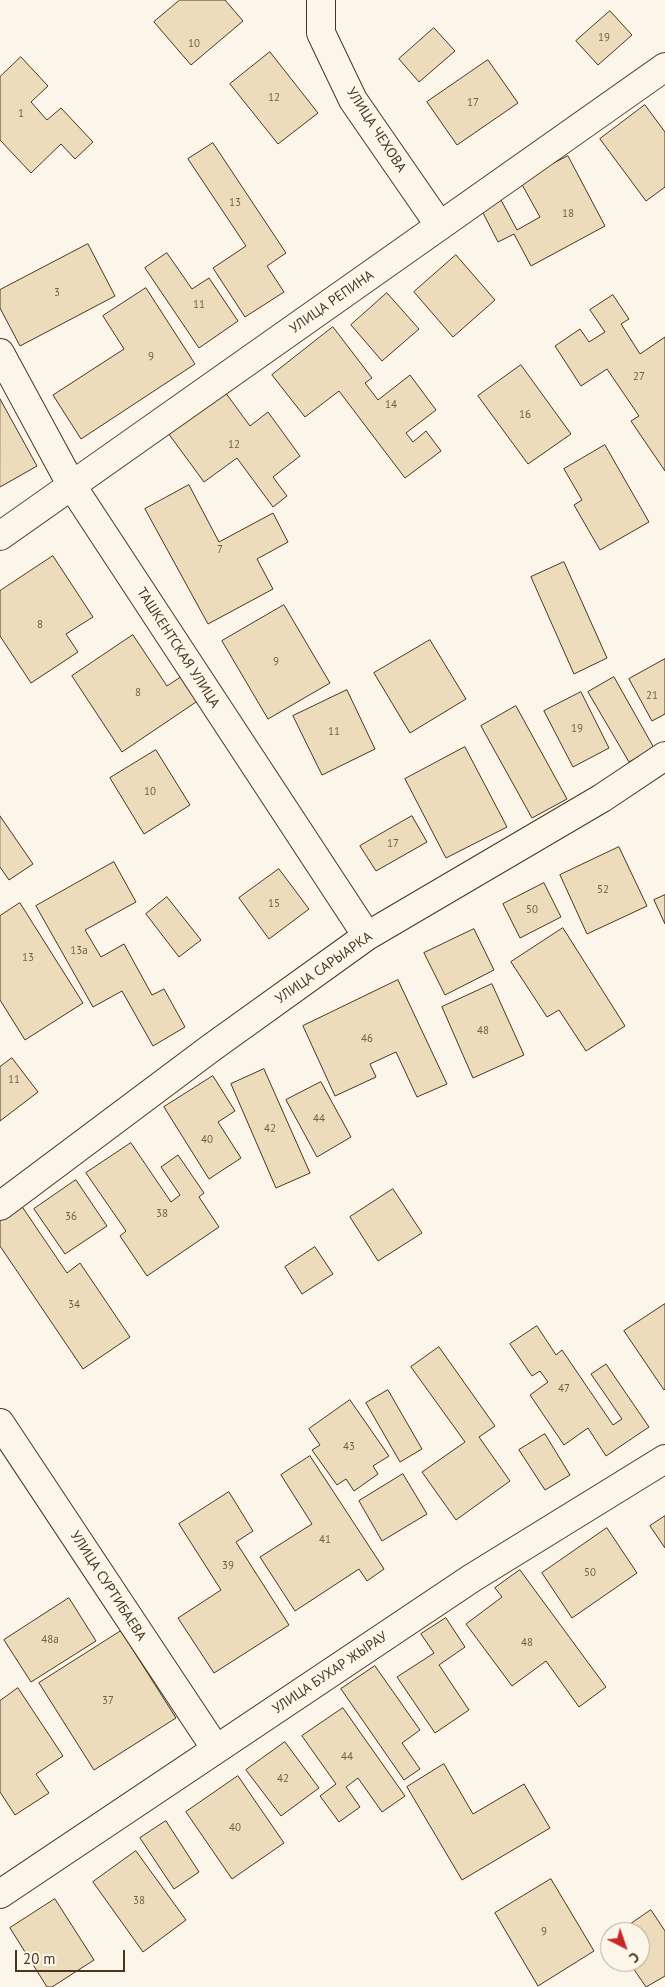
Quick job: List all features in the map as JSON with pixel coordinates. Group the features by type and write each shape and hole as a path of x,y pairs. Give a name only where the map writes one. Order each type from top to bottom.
{"street":[{"name":"УЛИЦА ЧЕХОВА","path":"321,0 321,33 353,100 440,226"},
{"name":"УЛИЦА РЕПИНА","path":"0,536 665,68"},
{"name":"ТАШКЕНТСКАЯ УЛИЦА","path":"0,353 72,486 366,936"},
{"name":"УЛИЦА САРЫАРКА","path":"0,1206 366,936 602,798 665,756"},
{"name":"УЛИЦА СУРТИБАЕВА","path":"0,1423 216,1749"},
{"name":"УЛИЦА БУХАР ЖЫРАУ","path":"0,1894 472,1578 665,1459"}],"building":[{"path":"180,0 225,0 243,21 191,65 154,22"},
{"path":"610,11 632,35 598,65 576,41"},
{"path":"434,28 455,51 419,82 399,59"},
{"path":"270,52 318,113 278,144 230,84"},
{"path":"21,57 48,86 31,102 47,120 61,108 93,142 75,159 61,144 31,173 0,140 0,77"},
{"path":"488,60 518,103 457,145 427,102"},
{"path":"645,105 665,132 665,187 646,201 600,139"},
{"path":"213,143 286,253 267,266 284,292 245,317 213,268 246,246 188,159"},
{"path":"568,156 605,226 531,266 514,234 498,242 482,211 501,200 517,230 540,217 520,181"},
{"path":"88,244 115,296 20,346 0,308 0,290"},
{"path":"167,253 192,289 209,278 238,321 199,348 145,268"},
{"path":"456,255 495,300 453,337 414,292"},
{"path":"146,288 195,364 81,439 53,395 124,349 103,316"},
{"path":"387,293 419,329 382,361 351,325"},
{"path":"613,295 629,319 621,324 640,354 665,337 665,471 631,421 639,416 607,369 581,386 555,346 580,329 589,342 605,332 590,310"},
{"path":"333,327 372,378 365,383 378,400 410,375 436,410 406,433 413,442 426,431 441,451 405,478 339,391 305,417 272,375"},
{"path":"521,365 571,434 528,464 478,396"},
{"path":"225,392 250,426 268,412 300,456 273,477 287,496 273,507 237,458 204,482 168,433"},
{"path":"0,399 37,466 0,487"},
{"path":"605,445 649,522 600,550 574,505 582,500 564,469"},
{"path":"189,485 219,542 273,513 288,542 257,559 273,589 208,624 145,509"},
{"path":"53,556 93,617 66,634 78,652 31,683 0,636 0,591"},
{"path":"564,562 607,658 574,674 531,577"},
{"path":"284,605 330,683 268,719 222,641"},
{"path":"133,635 167,686 182,676 199,700 122,752 72,676"},
{"path":"430,640 466,699 410,733 374,673"},
{"path":"665,659 665,714 652,721 629,679"},
{"path":"614,677 654,748 629,762 588,692"},
{"path":"347,690 375,749 322,775 293,716"},
{"path":"581,692 609,748 573,767 544,711"},
{"path":"516,706 567,799 532,818 481,726"},
{"path":"465,747 507,827 446,858 405,779"},
{"path":"156,750 190,805 144,834 110,778"},
{"path":"0,816 33,864 9,880 0,867"},
{"path":"412,816 427,842 376,871 360,846"},
{"path":"619,847 647,906 587,934 560,875"},
{"path":"114,862 136,902 85,930 101,957 124,944 152,995 164,989 185,1027 153,1046 122,991 93,1007 36,906"},
{"path":"279,869 309,909 269,939 239,898"},
{"path":"544,883 561,917 520,938 503,904"},
{"path":"665,895 665,924 654,900"},
{"path":"167,897 201,940 179,957 146,914"},
{"path":"20,903 83,1003 25,1040 0,1000 0,916"},
{"path":"563,928 625,1026 586,1051 559,1010 547,1017 511,962"},
{"path":"474,929 494,970 445,995 424,953"},
{"path":"398,980 447,1084 417,1097 396,1052 370,1064 376,1077 335,1096 303,1026"},
{"path":"492,984 524,1055 473,1078 442,1007"},
{"path":"12,1058 38,1092 0,1121 0,1067"},
{"path":"264,1069 310,1173 276,1188 231,1084"},
{"path":"213,1076 235,1111 218,1122 241,1158 209,1179 164,1107"},
{"path":"321,1082 351,1137 317,1157 286,1100"},
{"path":"131,1143 171,1202 180,1195 161,1167 178,1155 204,1193 199,1197 219,1227 147,1276 120,1236 126,1231 86,1173"},
{"path":"76,1180 107,1226 65,1254 34,1209"},
{"path":"393,1189 422,1233 378,1261 350,1217"},
{"path":"21,1205 67,1273 80,1263 130,1337 83,1369 0,1246 0,1219"},
{"path":"315,1247 333,1274 302,1294 285,1267"},
{"path":"665,1304 665,1389 664,1390 624,1331"},
{"path":"537,1326 556,1355 562,1350 613,1425 622,1419 591,1374 606,1364 649,1427 606,1456 588,1428 564,1445 530,1395 548,1382 540,1371 532,1376 510,1344"},
{"path":"439,1347 495,1426 479,1437 510,1481 456,1520 422,1472 465,1442 411,1367"},
{"path":"388,1390 422,1449 400,1462 366,1403"},
{"path":"350,1400 389,1456 373,1466 378,1474 354,1491 346,1479 337,1485 312,1450 320,1445 309,1429"},
{"path":"545,1434 570,1475 545,1490 519,1450"},
{"path":"310,1456 384,1569 367,1581 359,1569 295,1611 260,1557 312,1524 281,1475"},
{"path":"403,1474 427,1514 382,1541 359,1501"},
{"path":"229,1492 253,1531 236,1542 289,1625 214,1673 178,1618 221,1590 179,1524"},
{"path":"665,1516 665,1548 650,1526"},
{"path":"607,1528 637,1573 572,1618 542,1573"},
{"path":"520,1570 606,1687 579,1707 546,1661 512,1686 466,1624 502,1597 495,1588"},
{"path":"69,1598 96,1641 31,1682 4,1640"},
{"path":"446,1618 465,1647 439,1665 469,1710 435,1733 397,1677 434,1653 421,1634"},
{"path":"121,1631 176,1718 94,1770 39,1683"},
{"path":"375,1666 420,1730 402,1743 420,1769 404,1780 341,1689"},
{"path":"18,1688 63,1756 36,1774 49,1793 15,1815 0,1792 0,1701"},
{"path":"343,1708 405,1796 382,1812 358,1778 346,1787 360,1807 339,1822 320,1796 336,1784 302,1736"},
{"path":"285,1742 319,1788 281,1816 246,1770"},
{"path":"444,1764 473,1814 524,1784 550,1828 462,1880 407,1787"},
{"path":"238,1776 284,1843 232,1879 186,1812"},
{"path":"166,1821 199,1872 174,1889 140,1838"},
{"path":"136,1851 186,1920 143,1952 93,1882"},
{"path":"551,1879 594,1951 538,1986 495,1913"},
{"path":"55,1899 94,1960 52,1987 47,1987 10,1928"},
{"path":"651,1910 665,1931 665,1976 646,1987 636,1972 650,1972 650,1922 634,1922"}]}
